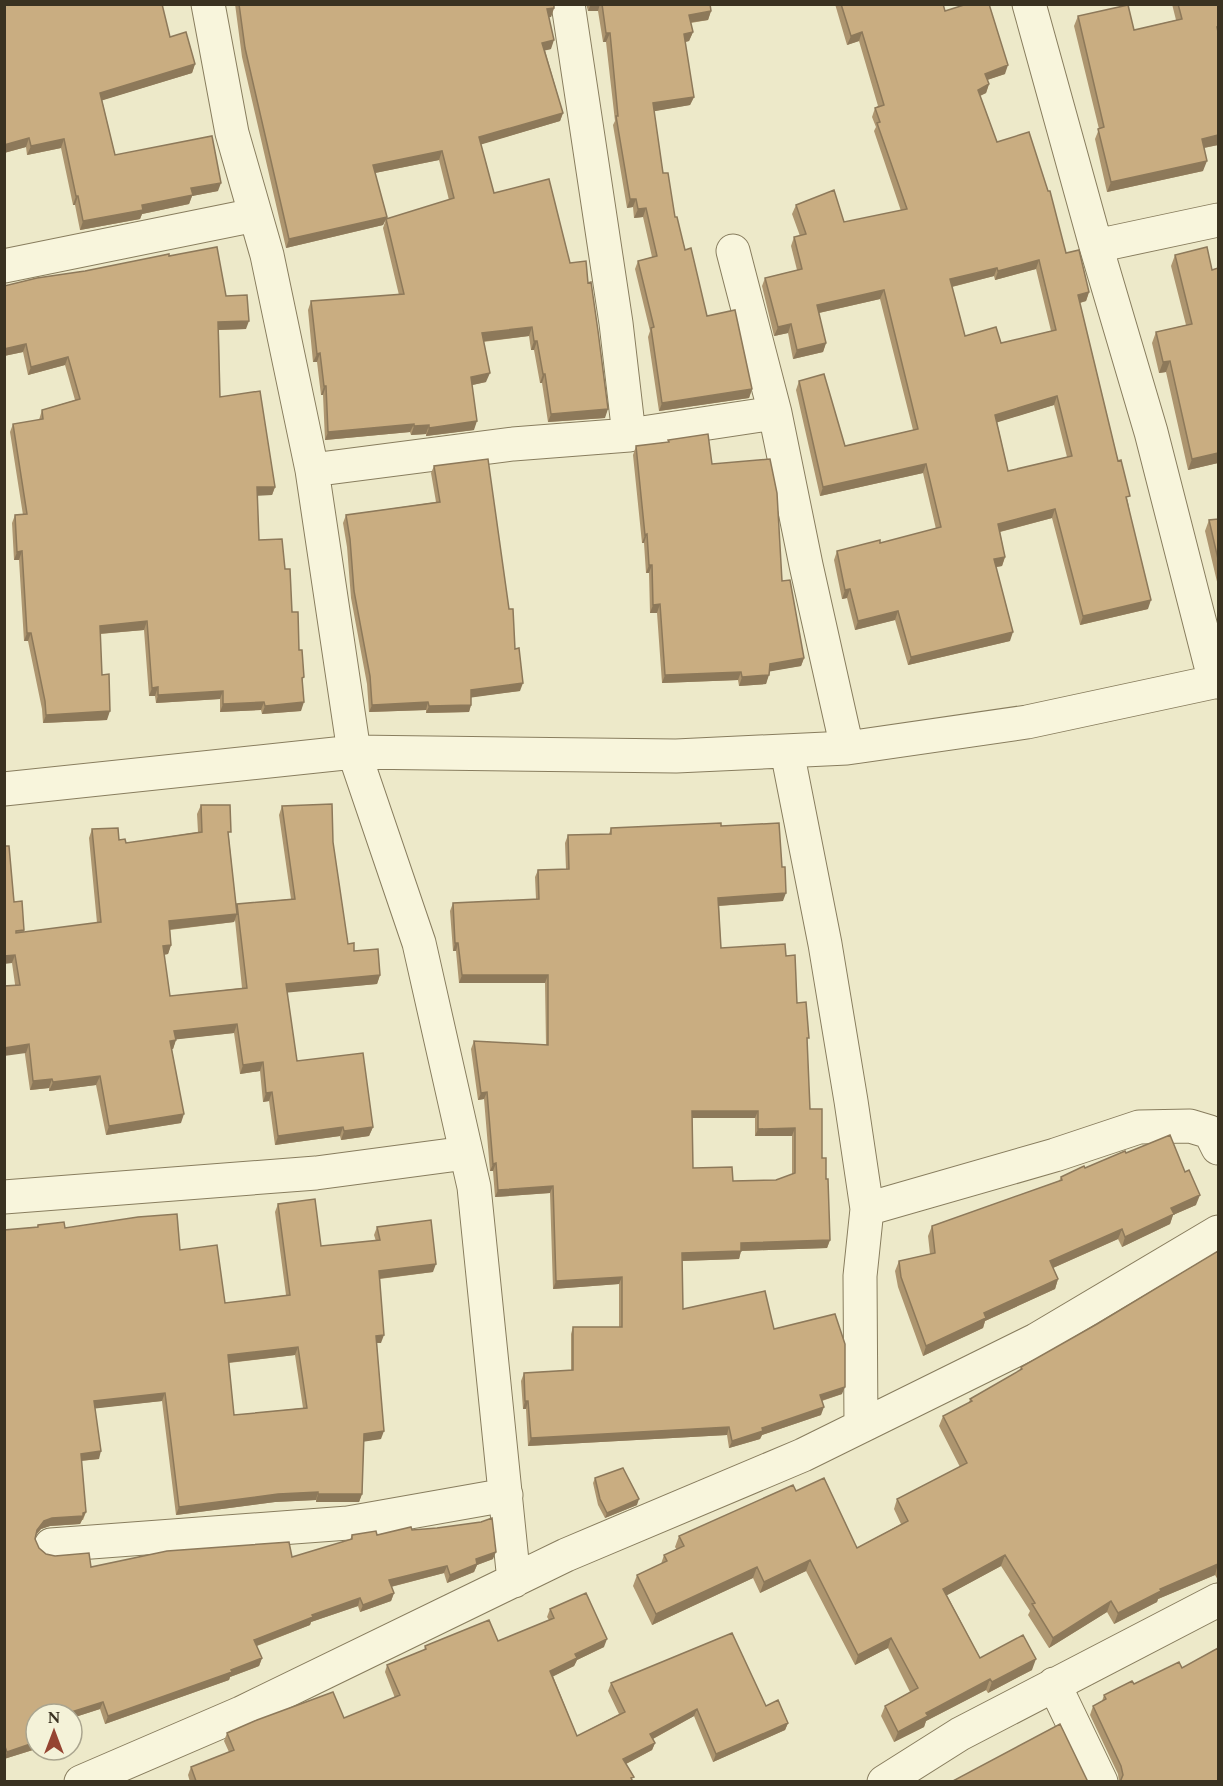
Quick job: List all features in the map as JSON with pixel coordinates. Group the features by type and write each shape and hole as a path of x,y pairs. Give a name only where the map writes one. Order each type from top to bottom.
{"street":[{"path":"208,4 232,133 267,255 312,470 354,752 418,943 474,1187 514,1581"},
{"path":"568,4 616,322 629,435"},
{"path":"4,789 354,752 676,756 847,748 1027,722 1217,682 1150,432 1029,4"},
{"path":"4,266 255,215"},
{"path":"1096,246 1218,220"},
{"path":"733,251 775,413 847,748"},
{"path":"312,470 513,444 629,435 775,413"},
{"path":"787,751 825,944 867,1209 860,1276 861,1426"},
{"path":"867,1209 1044,1158 1139,1127 1190,1126 1210,1132 1218,1148"},
{"path":"4,1197 315,1173 466,1153"},
{"path":"81,1782 241,1713 577,1551 803,1455 1035,1340 1218,1232"},
{"path":"51,1545 348,1523 506,1495"},
{"path":"884,1782 960,1734 1218,1600"},
{"path":"1054,1684 1101,1782"}],"building":[{"path":"4,4 162,4 170,37 186,32 195,64 100,93 115,155 212,136 221,183 191,188 193,195 142,205 143,210 83,221 64,139 31,146 29,138 4,145"},
{"path":"239,4 554,4 554,8 547,9 554,40 542,43 563,113 479,137 494,193 549,179 570,263 586,261 588,283 591,282 608,409 551,414 545,374 543,374 532,327 482,333 490,373 471,377 477,421 429,428 429,425 414,426 414,424 328,432 326,386 324,386 320,353 317,354 311,301 404,294 386,219 454,198 442,151 373,165 387,217 289,239 245,48"},
{"path":"602,4 710,4 711,11 689,15 693,32 684,34 694,97 653,103 663,173 668,173 675,217 677,217 685,250 691,248 707,316 735,310 752,389 662,403 651,328 654,327 638,261 657,256 646,208 638,209 636,199 630,199 616,116 618,116 610,33 606,33"},
{"path":"841,4 943,4 945,11 967,4 989,4 1008,65 985,74 989,84 978,90 997,142 1029,132 1048,191 1050,191 1066,253 1079,250 1089,292 1078,295 1118,461 1121,460 1130,496 1126,497 1151,600 1083,616 1055,509 998,524 1005,557 994,559 1013,632 911,657 898,611 858,621 850,589 845,590 837,551 880,540 880,543 941,527 926,464 823,487 799,381 824,374 845,446 918,429 884,290 817,305 826,343 797,350 791,324 778,327 765,278 802,269 794,237 806,234 796,205 834,190 844,222 907,209 877,123 880,122 875,108 884,105 862,32 851,36","holes":["1039,260 1056,330 1001,343 996,327 965,336 950,279 997,268 998,271","1057,396 1072,456 1008,471 995,415"]},
{"path":"1178,4 1218,4 1218,135 1202,139 1207,161 1111,182 1098,129 1104,127 1078,16 1128,5 1134,30 1182,19"},
{"path":"217,247 226,296 247,295 249,321 218,322 220,397 260,391 275,487 257,487 259,540 282,539 285,569 290,569 292,612 298,612 304,702 265,706 264,702 223,704 223,691 158,695 158,687 152,688 147,621 100,626 102,675 109,674 110,711 46,715 31,633 27,633 22,551 17,552 15,515 27,514 13,424 43,419 42,410 80,399 68,357 31,367 26,344 4,349 4,286 37,278"},
{"path":"1207,247 1212,270 1218,268 1218,453 1192,459 1170,361 1163,362 1156,332 1192,324 1175,255"},
{"path":"708,434 712,464 770,459 777,493 782,581 790,580 804,658 770,664 769,675 742,677 741,672 665,675 660,604 653,605 652,565 649,565 636,446"},
{"path":"488,459 509,609 513,609 515,649 519,648 523,683 471,690 471,705 429,706 428,702 372,705 370,676 354,591 346,515 440,502 434,466"},
{"path":"1218,519 1218,559 1209,520"},
{"path":"332,804 333,842 348,944 354,943 354,951 378,949 380,975 286,984 297,1061 363,1053 373,1127 344,1131 343,1127 278,1136 272,1092 266,1093 263,1062 243,1065 237,1024 174,1031 176,1040 170,1041 184,1114 109,1126 100,1076 53,1082 52,1079 33,1081 29,1044 4,1048 4,986 20,985 15,955 4,956 4,846 9,846 14,902 22,901 24,930 16,931 16,933 101,922 92,829 118,828 119,840 125,839 126,843 202,832 201,805 230,805 231,832 228,832 237,914 169,921 171,945 163,946 170,996 247,988 237,904 295,899 282,806"},
{"path":"779,823 786,893 718,898 721,948 785,944 786,956 795,955 797,1003 806,1002 810,1109 822,1109 822,1158 826,1158 830,1240 741,1243 741,1251 682,1253 683,1309 765,1291 774,1329 835,1314 845,1344 845,1387 820,1395 824,1407 732,1441 729,1427 531,1438 528,1401 525,1401 524,1373 573,1370 573,1327 622,1327 622,1277 556,1281 553,1186 498,1190 496,1163 493,1164 487,1092 481,1093 474,1041 548,1045 548,975 462,975 458,943 455,943 453,903 539,899 538,870 569,869 568,835 611,834 611,828","holes":["692,1111 758,1111 758,1129 795,1128 795,1173 776,1180 733,1181 732,1167 693,1168"]},
{"path":"1170,1135 1185,1172 1189,1170 1200,1195 1171,1208 1174,1214 1125,1237 1122,1229 1050,1261 1058,1279 984,1313 986,1318 926,1346 901,1277 899,1261 935,1253 932,1226 1062,1180 1061,1177 1084,1166 1085,1168"},
{"path":"315,1199 321,1246 380,1240 377,1227 431,1220 436,1264 379,1271 384,1335 376,1336 384,1431 364,1434 362,1494 318,1494 318,1492 278,1494 179,1507 165,1393 94,1401 101,1451 81,1454 86,1512 83,1516 52,1518 44,1521 37,1530 35,1539 39,1548 46,1554 55,1556 89,1553 91,1567 167,1551 289,1542 292,1557 352,1539 352,1535 376,1531 377,1535 411,1527 412,1530 437,1528 481,1522 492,1518 496,1552 476,1559 477,1564 450,1575 447,1566 389,1580 394,1593 363,1605 360,1598 312,1615 313,1617 254,1640 262,1658 231,1670 232,1672 108,1716 103,1702 84,1708 84,1702 24,1702 24,1746 7,1752 4,1744 4,1230 64,1222 65,1228 138,1217 177,1214 180,1250 217,1245 225,1303 290,1295 278,1204","holes":["298,1347 307,1408 234,1415 228,1355"]},
{"path":"1218,1251 1218,1564 1160,1589 1161,1591 1118,1613 1111,1601 1053,1638 1032,1604 1035,1603 1005,1555 943,1589 980,1658 1023,1635 1036,1659 992,1682 990,1679 926,1713 928,1716 898,1732 885,1706 918,1688 891,1638 858,1655 810,1560 764,1582 757,1567 656,1614 637,1575 667,1561 664,1555 684,1546 679,1536 793,1485 796,1491 824,1478 857,1548 908,1521 897,1499 967,1463 943,1416 972,1401 970,1399 1022,1369 1021,1367"},
{"path":"623,1468 639,1499 607,1513 600,1499 595,1478"},
{"path":"586,1593 607,1639 575,1654 577,1658 550,1671 577,1736 625,1712 611,1683 732,1633 766,1706 778,1700 788,1723 716,1754 697,1709 650,1734 655,1743 623,1759 634,1777 631,1778 633,1782 194,1782 196,1781 191,1767 234,1750 227,1733 333,1692 344,1718 400,1695 387,1665 426,1649 425,1646 489,1620 498,1641 554,1618 550,1609"},
{"path":"1218,1648 1218,1782 1120,1782 1123,1775 1121,1766 1093,1706 1106,1699 1104,1695 1132,1681 1134,1684 1179,1662 1182,1668"},
{"path":"1060,1724 1088,1782 951,1782"}]}
